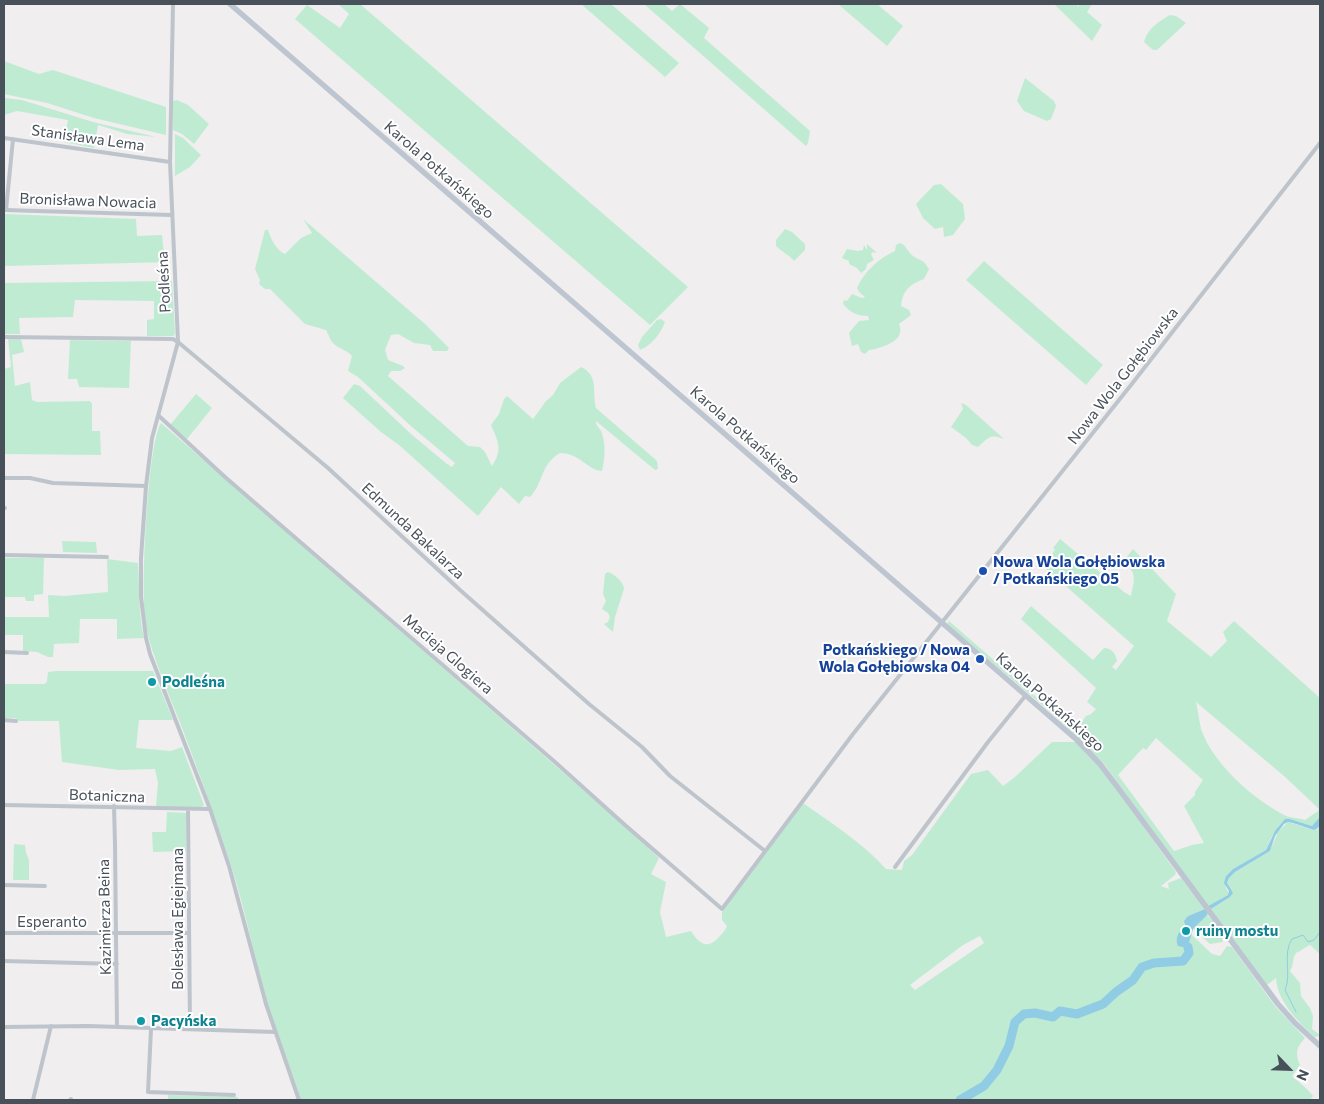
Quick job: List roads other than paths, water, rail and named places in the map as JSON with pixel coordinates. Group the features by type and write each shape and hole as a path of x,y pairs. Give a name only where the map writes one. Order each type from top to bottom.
{"street":[{"name":"Podleśna","path":"173,4 170,162 178,342 152,438 146,486 141,558 146,638 152,661 210,809 229,866 266,1004 298,1100"},
{"name":"Karola Potkańskiego","path":"230,4 1077,740 1100,764 1278,1004 1320,1046"},
{"name":"Stanisława Lema","path":"4,138 170,162"},
{"path":"5,210 13,138"},
{"name":"Nowa Wola Gołębiowska","path":"722,909 856,730 1132,385 1320,143"},
{"name":"Bronisława Nowacia","path":"5,210 172,215"},
{"path":"4,336 172,339 178,342"},
{"name":"Edmunda Bakalarza","path":"178,342 328,468 460,590 589,704 642,747 670,776 765,851"},
{"name":"Macieja Glogiera","path":"158,416 722,909"},
{"path":"4,478 30,478 53,483 146,486"},
{"path":"4,556 107,557"},
{"path":"4,652 27,653"},
{"path":"895,867 988,742 1026,695"},
{"path":"4,720 16,721"},
{"name":"Botaniczna","path":"4,805 210,809"},
{"name":"Kazimierza Beina","path":"114,806 117,1027"},
{"name":"Bolesława Egiejmana","path":"188,810 190,1029"},
{"path":"4,885 45,886"},
{"name":"Esperanto","path":"4,934 189,933"},
{"path":"4,961 117,964"},
{"path":"4,1026 117,1027 275,1032"},
{"path":"33,1100 51,1026"},
{"path":"151,1029 148,1092 234,1095"}],"water":[{"path":"1320,817 1319,827 1314,830 1288,822 1284,824 1275,836 1270,851 1235,872 1229,878 1227,883 1233,893 1230,897 1211,909 1208,906 1228,895 1229,891 1224,883 1226,876 1233,869 1266,850 1275,831 1285,819 1312,826"},
{"path":"1205,909 1208,913 1193,929 1189,943 1193,951 1189,958 1184,956 1188,951 1187,948 1178,946 1177,937 1185,925 1184,921 1188,916"}],"waterway":[{"path":"1296,1012 1285,990 1288,977 1287,958 1289,945 1292,939 1303,935 1308,942 1314,940 1320,932"},
{"path":"960,1100 984,1086 997,1070 1009,1046 1015,1022 1024,1014 1035,1013 1053,1017 1060,1011 1077,1014 1103,1004 1133,980 1142,967 1154,963 1183,961 1189,953 1188,947"}],"place":[{"name":"Nowa Wola Gołębiowska / Potkańskiego 05","path":"983,571"},
{"name":"Potkańskiego / Nowa Wola Gołębiowska 04","path":"980,659"},
{"name":"Podleśna","path":"152,682"},
{"name":"ruiny mostu","path":"1186,931"},
{"name":"Pacyńska","path":"141,1021"}]}
